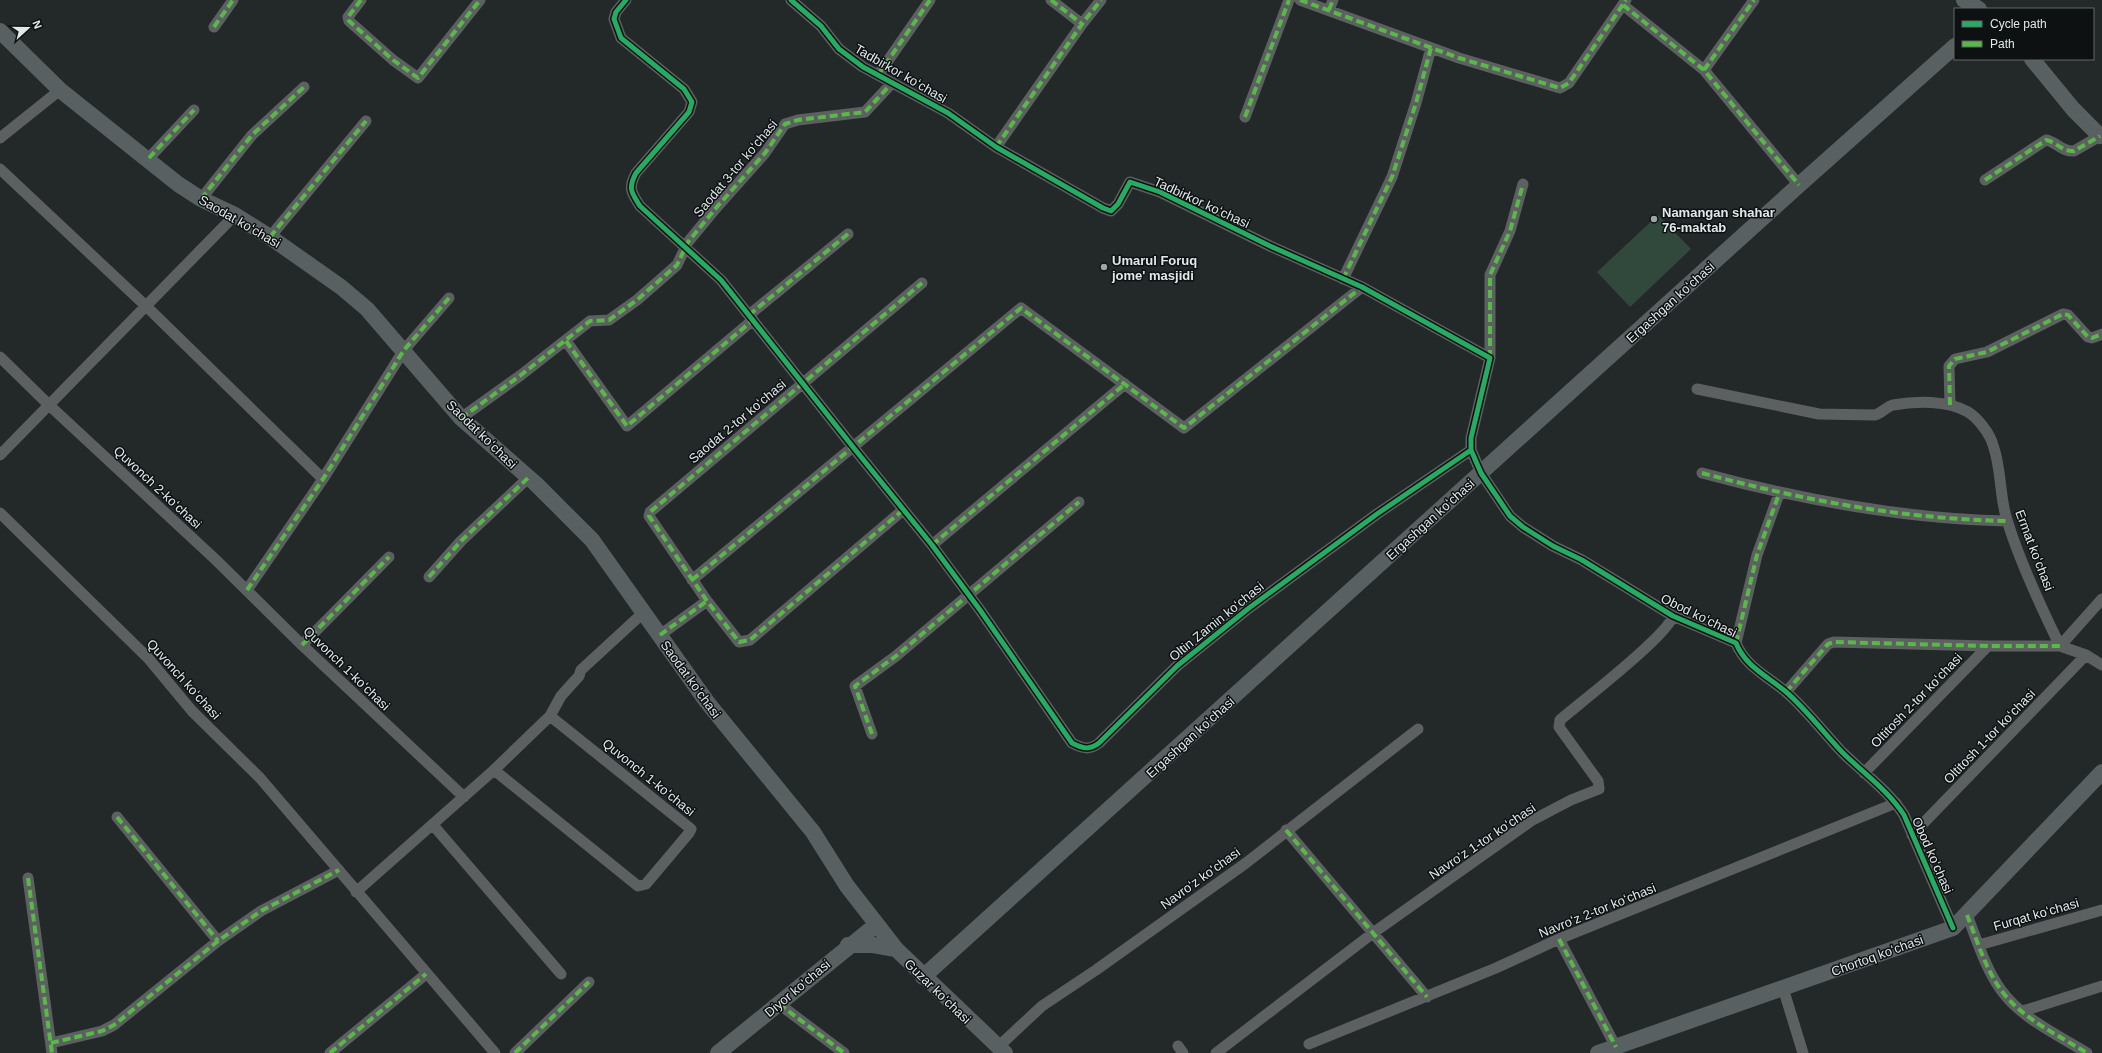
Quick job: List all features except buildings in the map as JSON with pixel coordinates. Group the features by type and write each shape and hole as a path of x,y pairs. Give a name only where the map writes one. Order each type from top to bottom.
{"street":[{"path":"214,27 233,0"},
{"path":"361,0 348,17 349,22 393,60 418,78 480,0"},
{"name":"Oltin Zamin koʻchasi","path":"626,0 616,12 614,19 621,38 684,89 692,102 688,112 636,173 630,184 632,194 640,206 721,280 852,448 932,545 1072,743 1080,748 1094,747 1177,666 1249,608 1370,519 1471,450"},
{"name":"Tadbirkor koʻchasi","path":"791,0 821,26 839,49 849,58 948,113 996,148 1103,208 1111,211 1118,204 1130,182 1160,192 1362,287 1490,358"},
{"path":"878,75 930,0"},
{"path":"1051,0 1082,24"},
{"path":"996,148 1082,24 1101,0"},
{"path":"1245,117 1289,0"},
{"path":"1300,0 1331,5 1431,48 1560,88 1569,83 1624,2 1704,70 1798,185"},
{"path":"1704,70 1754,0"},
{"path":"1964,0 1976,8"},
{"name":"Saodat koʻchasi","path":"0,31 60,90 148,158 178,184 201,199 235,215 270,237 341,287 367,308 461,418 528,478 592,540 707,702 813,832 847,886 876,925"},
{"name":"Ergashgan koʻchasi","path":"923,977 1481,474 1798,185 1954,47"},
{"path":"1343,279 1392,177 1416,103 1431,48"},
{"path":"1985,180 2041,142 2051,141 2060,148 2074,151 2101,135 2073,109 2033,60"},
{"name":"Saodat 3-tor koʻchasi","path":"461,418 566,341 590,321 609,320 636,300 676,265 686,247 716,208 765,153 785,124 798,120 865,112 892,83"},
{"path":"201,199 252,135 304,87"},
{"path":"0,138 60,90"},
{"path":"148,158 194,110"},
{"path":"270,237 366,121"},
{"path":"0,169 147,307 323,479"},
{"path":"1481,474 1471,450 1471,438 1490,358 1490,275 1510,231 1523,184"},
{"path":"0,456 147,307 235,215"},
{"path":"566,341 627,426 848,234"},
{"name":"Saodat 2-tor koʻchasi","path":"692,580 651,520 650,512 922,283"},
{"path":"903,510 750,640 739,642 692,580 1022,308 1184,428 1362,287"},
{"path":"247,590 323,479 404,350 449,298"},
{"path":"1950,405 1949,366 1955,360 1987,352 2063,314 2068,315 2088,337 2092,338 2102,334"},
{"name":"Quvonch 2-koʻchasi","path":"0,357 49,405 247,590"},
{"path":"932,545 1125,384"},
{"name":"Ermat koʻchasi","path":"1698,389 1819,414 1875,415 1892,405 1923,403 1950,405 1968,412 1984,429 1993,444 2001,472 2003,504 2007,521 2044,612 2060,646"},
{"path":"1702,473 1778,494 1918,517 2007,521"},
{"name":"Obod koʻchasi","path":"1481,474 1510,516 1523,527 1547,543 1582,560 1673,616 1736,643 1740,654 1753,667 1786,692 1842,752 1896,803 1904,815 1953,928"},
{"path":"430,577 461,541 528,478"},
{"path":"1736,643 1757,555 1778,494"},
{"path":"872,734 855,686 896,656 1080,502"},
{"name":"Quvonch koʻchasi","path":"0,513 148,658 192,711 260,778 339,870"},
{"path":"302,645 389,557"},
{"name":"Quvonch 1-koʻchasi","path":"247,590 302,645 464,797"},
{"path":"2060,646 2102,599"},
{"path":"660,635 707,601"},
{"path":"356,892 494,770 550,716 561,696 579,676 581,670 644,612"},
{"name":"Navroʻz 1-tor koʻchasi","path":"1216,1053 1373,933 1531,821 1571,800 1599,789 1598,781 1559,727 1560,720 1641,652 1671,623 1673,616"},
{"path":"1786,692 1828,644 1834,642 1988,646 2060,646 2086,656 2102,666"},
{"name":"Oltitosh 2-tor koʻchasi","path":"1864,773 1988,646"},
{"name":"Oltitosh 1-tor koʻchasi","path":"1912,835 2086,656"},
{"name":"Quvonch 1-koʻchasi","path":"494,770 638,886 646,884 690,833 691,829 550,716"},
{"name":"Navroʻz koʻchasi","path":"1002,1050 1042,1006 1246,863 1286,830 1418,729"},
{"name":"Chortoq koʻchasi","path":"1598,1053 1953,928 2102,772"},
{"name":"Navroʻz 2-tor koʻchasi","path":"1309,1044 1427,997 1559,939 1896,803"},
{"path":"117,817 218,941"},
{"path":"433,824 561,974"},
{"path":"1286,830 1427,997"},
{"path":"28,878 52,1048 102,1031 114,1025 218,941 261,911 339,870 356,892 495,1053"},
{"name":"Furqat koʻchasi","path":"1979,945 2102,910"},
{"path":"1967,915 1990,973 2001,991 2023,1011 2087,1053"},
{"name":"Guzar koʻchasi","path":"876,925 896,949 923,977 1002,1050"},
{"name":"Diyor koʻchasi","path":"718,1053 848,945 876,925"},
{"path":"1559,939 1616,1047"},
{"path":"848,945 873,945 896,949"},
{"path":"330,1053 426,974"},
{"path":"515,1053 589,982"},
{"path":"2023,1011 2102,986"},
{"path":"1783,988 1802,1053"},
{"path":"778,1004 844,1053"}],"green space":[{"path":"1658,215 1691,249 1630,307 1597,272"}],"marked path":[{"path":"214,27 233,0"},
{"path":"361,0 348,17 349,21 393,60 418,78 480,0"},
{"path":"878,75 930,0"},
{"path":"1051,0 1082,24"},
{"path":"996,147 1082,24 1101,0"},
{"path":"1245,117 1289,0"},
{"path":"1300,0 1459,58 1560,88 1569,83 1626,0"},
{"path":"1329,10 1333,0"},
{"path":"1704,70 1754,0"},
{"path":"1623,5 1704,70 1799,185"},
{"path":"1343,279 1392,177 1416,103 1431,48"},
{"path":"461,418 521,375 590,321 609,320 637,300 677,265 688,242 765,153 785,124 798,120 865,112 892,83"},
{"path":"201,199 252,135 304,87"},
{"path":"149,158 194,110"},
{"path":"270,237 366,121"},
{"path":"1985,180 2046,140 2066,150 2074,151 2100,136"},
{"path":"1490,358 1490,275 1510,231 1523,184"},
{"path":"749,315 848,234"},
{"path":"903,510 750,640 739,642 707,601 649,516 650,512 922,283"},
{"path":"692,580 1021,308 1184,428 1362,287"},
{"path":"247,590 323,479 404,350 449,298"},
{"path":"1950,405 1949,366 1955,359 1987,352 2063,314 2068,315 2088,337 2092,338 2102,334"},
{"path":"566,341 627,426 753,320"},
{"path":"932,545 1125,384"},
{"path":"1702,473 1815,500 1891,512 2007,521"},
{"path":"429,577 461,541 528,478"},
{"path":"1736,643 1757,555 1779,494"},
{"path":"872,734 855,686 896,656 1079,502"},
{"path":"302,645 389,557"},
{"path":"660,635 707,601"},
{"path":"1786,692 1828,644 1834,642 1988,646 2060,646"},
{"path":"117,817 218,941"},
{"path":"1286,830 1427,997"},
{"path":"51,1043 102,1031 114,1025 218,941 261,911 339,870"},
{"path":"28,878 52,1053"},
{"path":"1967,915 1990,973 2009,1000 2029,1017 2087,1053"},
{"path":"1559,939 1616,1047"},
{"path":"330,1053 426,974"},
{"path":"515,1053 589,982"},
{"path":"779,1004 844,1053"}],"cycle path":[{"path":"626,0 616,12 614,19 621,38 684,89 692,102 689,112 636,173 631,186 640,206 721,280 932,545 980,610 1072,743 1086,748 1093,747 1099,743 1177,666 1249,608 1377,514 1471,450"},
{"path":"791,0 821,26 839,49 863,67 948,113 996,147 1103,208 1111,211 1118,204 1130,182 1160,192 1270,246 1362,287 1490,358 1471,438 1471,450 1481,473 1510,516 1523,527 1553,546 1582,560 1673,616 1736,643 1745,658 1757,670 1793,698 1842,752 1883,789 1898,806 1904,815 1953,928"}],"place":[{"name":"Namangan shahar 76-maktab","path":"1654,219"},
{"name":"Umarul Foruq jome' masjidi","path":"1104,267"}]}
